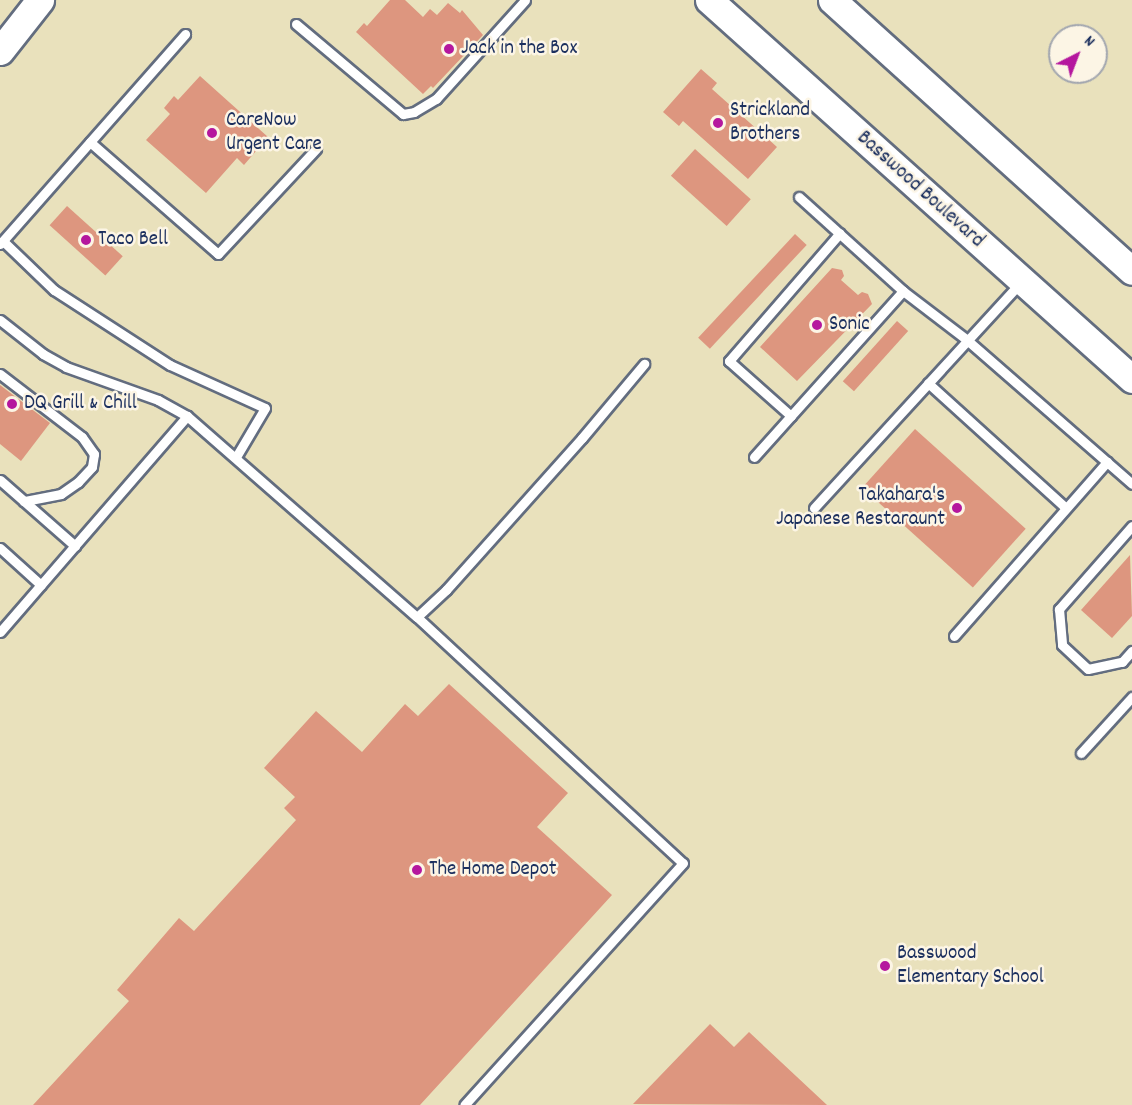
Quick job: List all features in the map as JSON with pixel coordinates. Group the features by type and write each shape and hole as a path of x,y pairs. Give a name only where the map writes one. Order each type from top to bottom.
{"main road":[{"path":"0,51 40,0"},
{"name":"Basswood Boulevard","path":"709,0 1132,379"},
{"path":"832,0 1132,271"}],"lane":[{"path":"296,24 404,114 414,112 436,99 525,0"},
{"path":"185,34 1,242 54,290 170,365 265,408 236,457"},
{"path":"90,142 218,254 316,149"},
{"path":"799,196 903,291 967,340 1132,484"},
{"path":"791,416 729,361 840,233"},
{"path":"814,508 1022,281"},
{"path":"754,457 903,291"},
{"path":"0,320 43,354 66,367 158,400 187,416 417,617 683,863 464,1105"},
{"path":"417,617 446,590 582,438 644,364"},
{"path":"0,374 82,437 94,454 92,467 78,482 61,494 24,501"},
{"path":"928,383 1066,508"},
{"path":"0,632 187,416"},
{"path":"954,636 1107,462"},
{"path":"0,480 75,546"},
{"path":"1132,526 1059,609 1062,645 1088,669 1122,662 1132,651"},
{"path":"0,548 41,585"},
{"path":"1081,753 1132,697"}],"building":[{"path":"390,0 405,0 423,17 430,9 437,15 448,3 460,13 462,10 483,35 433,88 431,86 423,94 356,32 364,23 367,26"},
{"name":"Strickland Brothers","path":"701,69 717,83 712,89 777,147 748,179 683,121 679,126 663,112"},
{"path":"200,76 268,137 244,165 237,158 206,193 146,140 170,114 164,108 174,96 178,100"},
{"path":"695,149 751,199 727,226 671,176"},
{"name":"Taco Bell","path":"67,206 123,256 105,276 50,225"},
{"path":"795,234 807,245 710,349 698,338"},
{"name":"Sonic","path":"832,268 842,270 844,276 841,280 858,295 862,292 868,294 872,304 797,381 760,347"},
{"path":"897,321 908,331 854,391 843,381"},
{"name":"DQ Grill & Chill","path":"0,385 50,423 21,461 0,444"},
{"path":"915,429 1026,529 973,587 862,488"},
{"path":"1130,555 1132,616 1112,638 1081,610"},
{"name":"The Home Depot","path":"449,684 568,793 537,827 612,895 420,1105 33,1105 129,1001 117,990 179,918 194,931 296,820 284,808 295,797 264,768 316,711 362,752 405,704 418,716"},
{"path":"710,1024 734,1047 749,1032 827,1105 633,1104"}],"place":[{"name":"Jack in the Box","path":"449,49"},
{"name":"Strickland Brothers","path":"718,123"},
{"name":"CareNow Urgent Care","path":"212,133"},
{"name":"Taco Bell","path":"86,240"},
{"name":"Sonic","path":"817,325"},
{"name":"DQ Grill & Chill","path":"12,404"},
{"name":"Takahara's Japanese Restaraunt","path":"957,508"},
{"name":"The Home Depot","path":"417,870"},
{"name":"Basswood Elementary School","path":"885,966"}]}
